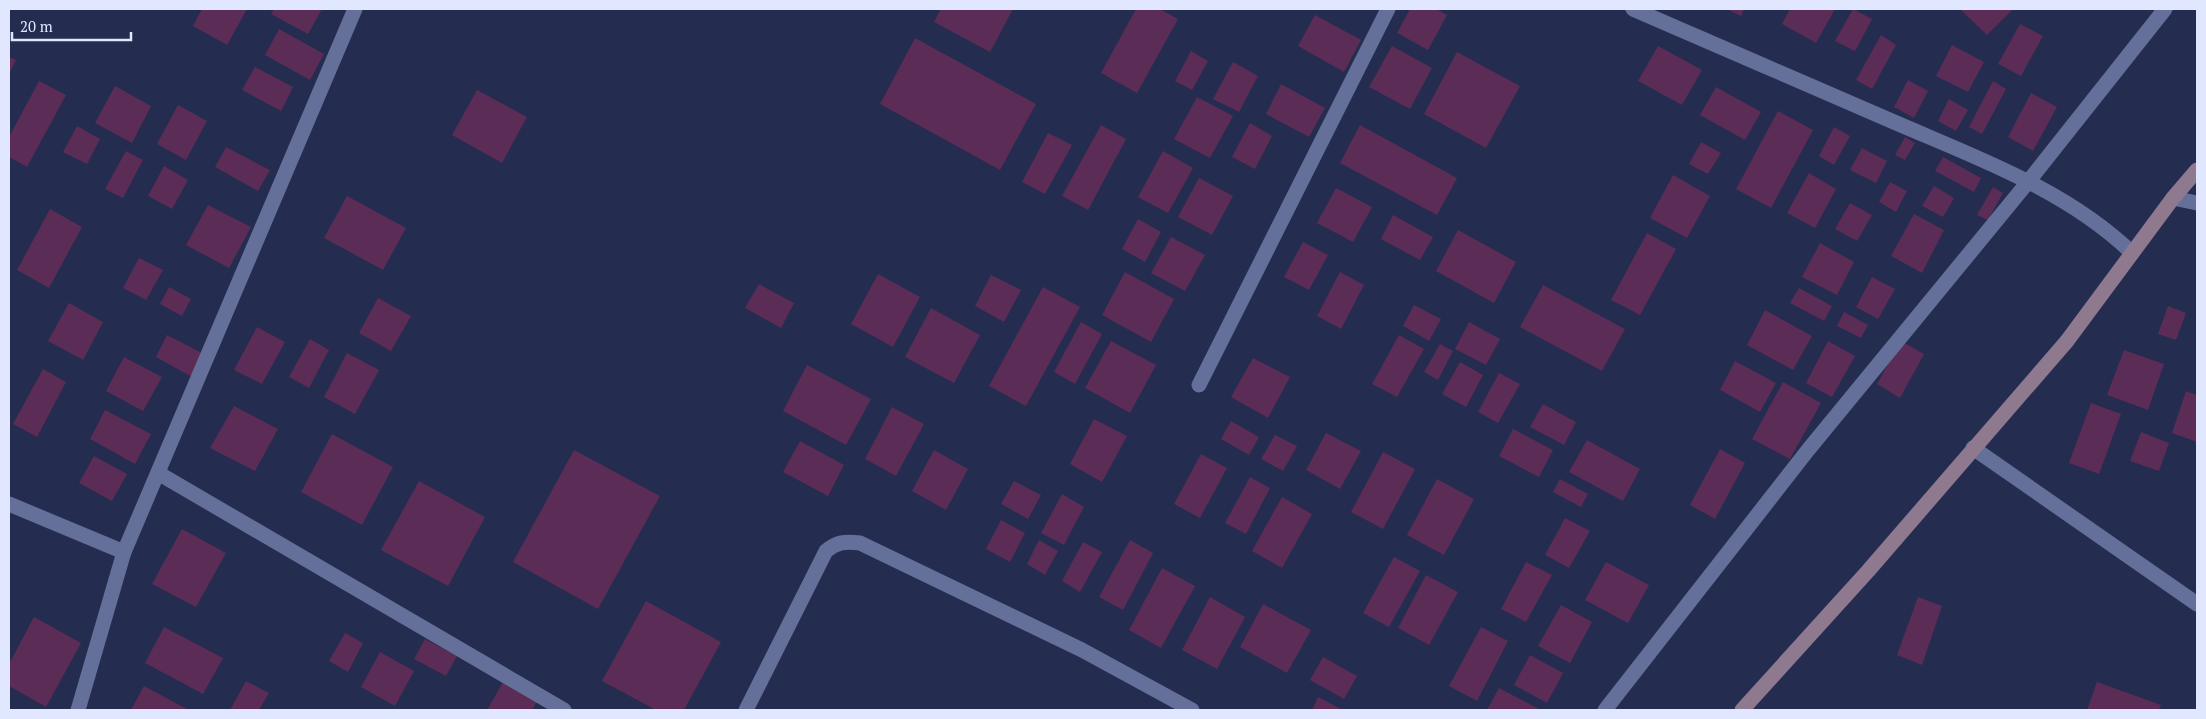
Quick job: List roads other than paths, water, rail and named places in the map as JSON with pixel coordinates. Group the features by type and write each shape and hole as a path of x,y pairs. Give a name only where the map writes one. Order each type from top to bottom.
{"main road":[{"path":"1742,710 1868,571 2066,341 2173,198 2197,170"}],"street":[{"path":"78,710 124,552 355,9"},
{"path":"1199,385 1388,9"},
{"path":"1633,9 1954,148 2045,190 2114,235 2132,253"},
{"path":"1605,710 1808,450 2028,182 2165,9"},
{"path":"2173,198 2197,203"},
{"path":"1974,448 2197,604"},
{"path":"158,473 564,710"},
{"path":"9,504 124,552"},
{"path":"746,710 826,551 834,544 844,541 860,543 1073,645 1192,710"}]}
